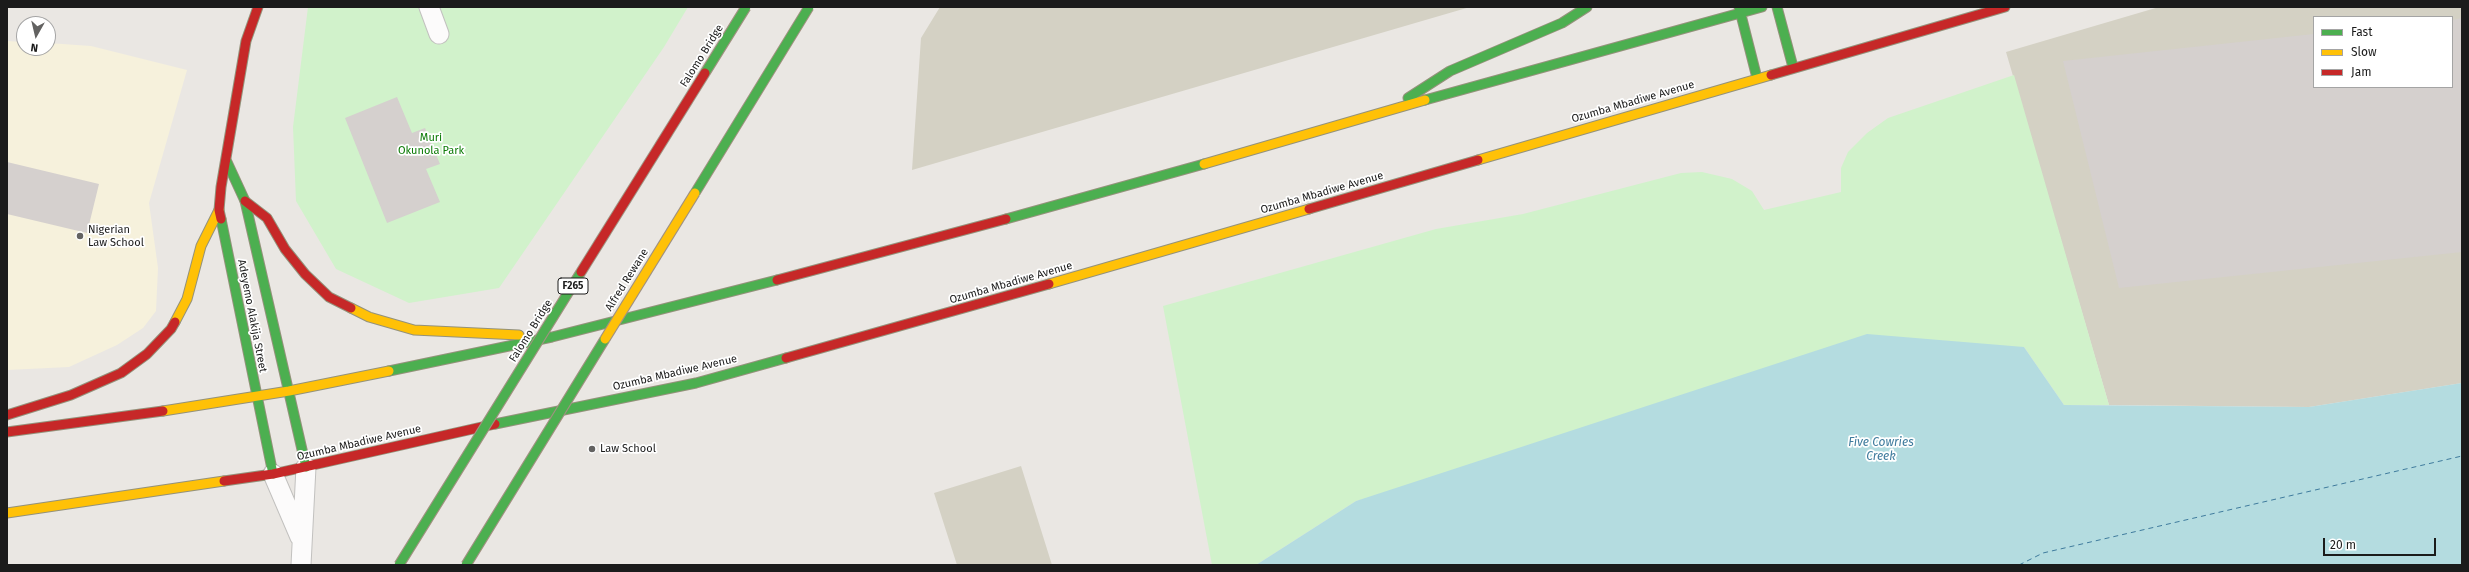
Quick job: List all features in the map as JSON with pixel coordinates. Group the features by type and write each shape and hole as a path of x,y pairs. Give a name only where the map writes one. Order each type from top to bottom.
{"main road":[{"name":"Adeyemo Alakija Street","path":"258,7 246,41 227,162 221,187 219,210 256,397 273,474"},
{"name":"Falomo Bridge","path":"399,565 746,7"},
{"name":"Alfred Rewane","path":"466,565 808,7"},
{"path":"1390,110 1450,71 1562,23 1587,7"},
{"path":"7,432 89,422 256,397 552,337 728,294 1055,206 1740,10 1762,7"},
{"path":"1777,7 1793,67"},
{"name":"Ozumba Mbadiwe Avenue","path":"7,513 273,474 520,419 696,383 1081,275 1793,67 2005,7"},
{"path":"1740,10 1757,78"},
{"name":"Adeyemo Alakija Street","path":"227,162 245,202 306,467"},
{"path":"245,202 267,218 285,249 305,274 329,297 369,317 414,330 552,337"},
{"path":"7,415 71,395 121,373 147,354 171,329 187,299 201,246 219,210"}],"lane":[{"path":"429,7 439,34"},
{"path":"301,565 301,541 306,467"},
{"path":"273,474 301,541"}],"shaded area":[{"path":"940,7 1470,7 912,170 921,38"},
{"path":"2159,7 2462,7 2462,383 2309,407 2109,405 2006,52"},
{"name":"Nigerian Law School","path":"7,41 16,42 16,56 56,56 56,44 91,46 187,70 149,203 158,268 156,311 143,328 117,345 69,367 7,370"},
{"path":"1021,466 1052,565 957,565 934,493"}],"green space":[{"name":"Muri Okunola Park","path":"308,7 688,7 664,47 499,288 409,303 336,269 296,201 293,127"},
{"path":"2014,75 2109,405 2064,405 2024,347 1356,501 1256,565 1212,565 1163,306 1436,229 1523,214 1681,173 1702,172 1732,179 1752,191 1764,210 1841,192 1841,168 1848,152 1867,133 1888,118"}],"water":[{"name":"Five Cowries Creek","path":"1867,334 2024,347 2064,405 2309,407 2462,383 2462,565 1256,565 1356,501"}],"building":[{"path":"2462,18 2462,252 2119,288 2063,61 2313,34 2313,88 2453,88 2453,20"},
{"path":"397,97 412,133 425,128 440,164 426,169 440,202 387,223 345,118"},
{"path":"7,162 99,184 87,233 7,214"}],"ferry route":[{"path":"2019,565 2043,553 2462,456"}],"traffic: fast":[{"path":"705,73 746,7"},
{"path":"695,193 809,7"},
{"path":"1408,98 1450,71 1562,23 1587,7"},
{"path":"1739,7 1757,78"},
{"path":"1425,100 1762,7"},
{"path":"1777,7 1793,67"},
{"path":"227,162 245,201 306,467"},
{"path":"1006,219 1204,164"},
{"path":"221,219 273,474"},
{"path":"399,565 581,272"},
{"path":"389,371 552,337 777,280"},
{"path":"466,565 605,339"},
{"path":"495,424 696,383 786,358"}],"traffic: slow":[{"path":"1478,160 1771,75"},
{"path":"1204,164 1425,100"},
{"path":"605,339 695,193"},
{"path":"1049,284 1309,209"},
{"path":"175,322 187,299 201,246 219,210"},
{"path":"351,308 369,317 414,330 519,335"},
{"path":"163,411 289,391 389,371"},
{"path":"7,513 224,481"}],"traffic: jam":[{"path":"221,219 219,210 221,187 246,41 258,7"},
{"path":"1771,75 2005,7"},
{"path":"581,272 705,73"},
{"path":"1309,209 1478,160"},
{"path":"245,201 267,218 285,249 305,274 329,297 351,308"},
{"path":"777,280 1006,219"},
{"path":"786,358 1049,284"},
{"path":"7,415 71,395 121,373 147,354 171,329 175,322"},
{"path":"7,432 163,411"},
{"path":"224,481 273,474 495,424"}],"place":[{"name":"Nigerian Law School","path":"80,236"},
{"name":"Law School","path":"592,449"}]}
